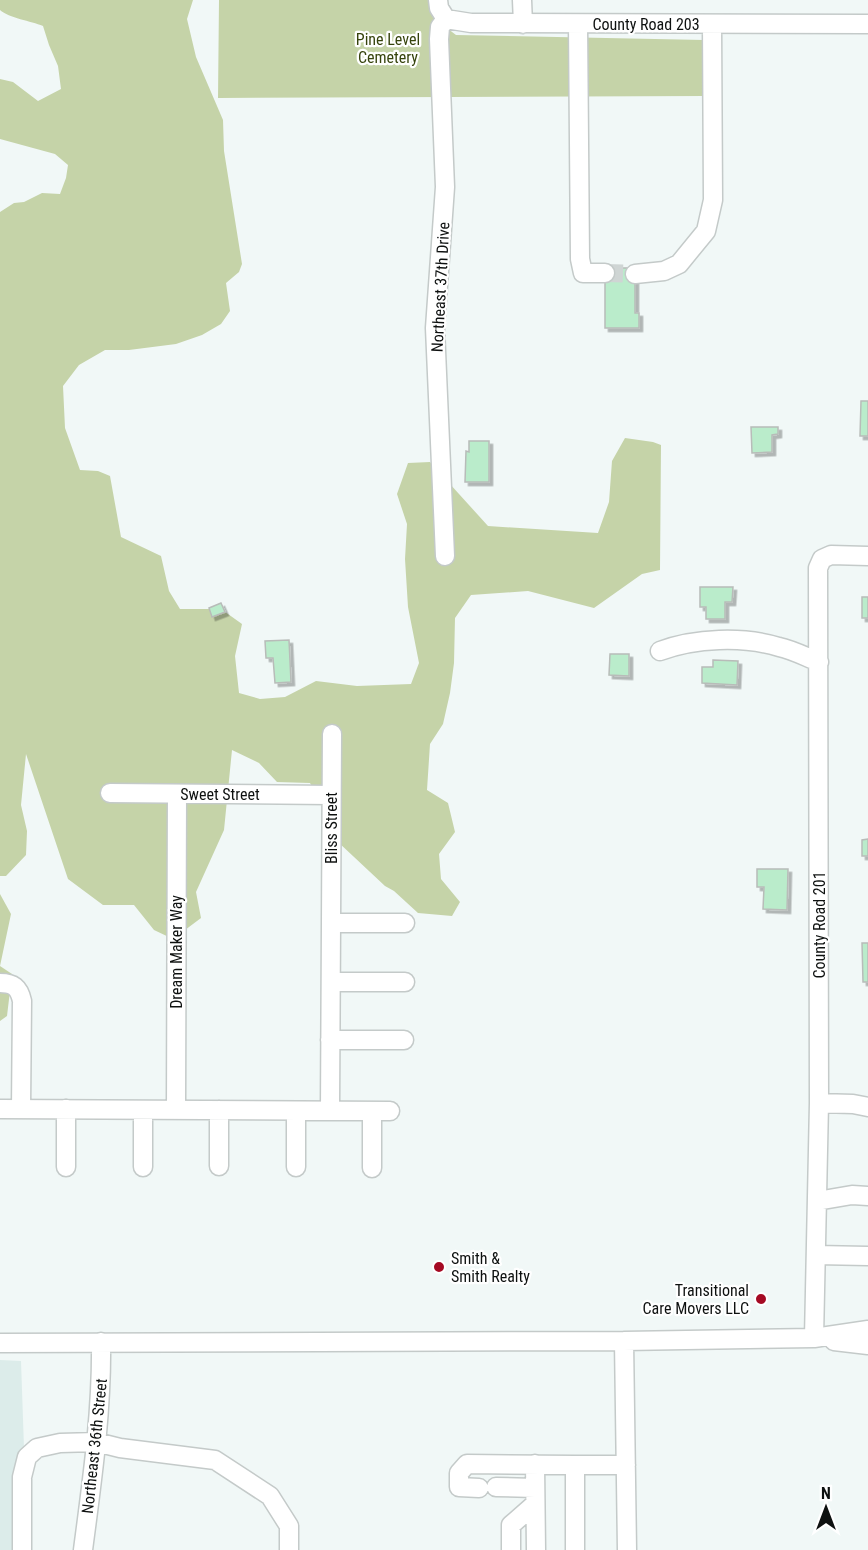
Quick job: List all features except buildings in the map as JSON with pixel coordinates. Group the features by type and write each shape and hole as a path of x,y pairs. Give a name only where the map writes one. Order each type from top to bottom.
{"street":[{"path":"438,0 442,15 446,20"},
{"path":"522,0 523,24"},
{"name":"County Road 203","path":"446,20 523,24 868,24"},
{"name":"Northeast 37th Drive","path":"445,556 435,328 445,187 439,39 440,27 446,20"},
{"path":"578,24 580,260 584,273 605,273"},
{"path":"635,274 664,271 678,264 706,231 713,200 712,24"},
{"name":"County Road 201","path":"814,1338 819,1103 818,568 822,559 831,555 868,556"},
{"path":"660,651 676,645 724,641 758,642 781,647 819,662"},
{"name":"Bliss Street","path":"330,1111 332,734"},
{"name":"Sweet Street","path":"110,793 331,795"},
{"name":"Dream Maker Way","path":"176,1110 177,794"},
{"path":"331,923 405,923"},
{"path":"331,982 405,982"},
{"path":"0,983 12,984 18,988 22,1001 21,1109"},
{"path":"330,1040 404,1040"},
{"path":"819,1103 868,1107"},
{"path":"0,1109 390,1111"},
{"path":"66,1109 66,1167"},
{"path":"143,1110 143,1167"},
{"path":"219,1110 219,1166"},
{"path":"296,1111 296,1167"},
{"path":"372,1111 372,1168"},
{"path":"817,1201 852,1195 868,1196"},
{"path":"816,1255 868,1256"},
{"path":"0,1343 624,1341 814,1338 868,1330"},
{"path":"814,1338 868,1345"},
{"path":"624,1341 627,1550"},
{"name":"Northeast 36th Street","path":"83,1550 96,1442 101,1342"},
{"path":"22,1550 22,1477 27,1457 37,1448 60,1443 96,1442 120,1448 215,1460 270,1496 289,1526 289,1550"},
{"path":"535,1496 487,1488 459,1487 459,1473 467,1464 626,1465"},
{"path":"535,1464 536,1550"},
{"path":"575,1465 575,1550"},
{"path":"511,1550 511,1525 535,1496"}],"shaded area":[{"path":"0,1360 21,1361 24,1448 19,1550 0,1550"}],"green space":[{"path":"0,0 193,0 187,19 196,57 223,120 224,151 242,264 239,272 226,283 230,311 221,324 202,335 176,344 129,350 105,350 79,365 63,386 65,428 80,470 98,471 110,476 121,537 161,556 169,591 180,609 221,609 242,624 235,656 239,693 260,699 285,697 316,681 357,686 411,684 419,663 408,607 405,559 407,524 397,494 408,463 430,462 488,526 598,533 609,502 612,461 625,438 661,445 660,570 642,574 594,608 528,591 471,595 455,618 454,663 450,693 443,724 430,744 427,790 448,803 455,832 439,854 441,879 460,902 452,916 418,913 338,842 326,811 310,783 277,782 259,763 232,750 224,830 196,892 201,918 173,939 154,930 134,905 103,905 68,879 26,754 21,805 27,831 26,855 6,876 0,876 0,212 14,203 24,202 42,193 60,194 68,165 55,154 0,139 0,79 13,82 38,101 61,89 58,66 43,26 4,13 0,10"},
{"name":"Pine Level Cemetery","path":"219,0 431,0 435,19 456,35 704,40 705,96 218,98"},
{"path":"0,894 11,914 0,966"},
{"path":"0,966 12,974 7,1016 0,1021"}],"tunnel":[{"path":"605,273 635,274"}],"place":[{"name":"Smith & Smith Realty","path":"439,1267"},
{"name":"Transitional Care Movers LLC","path":"761,1299"}]}
